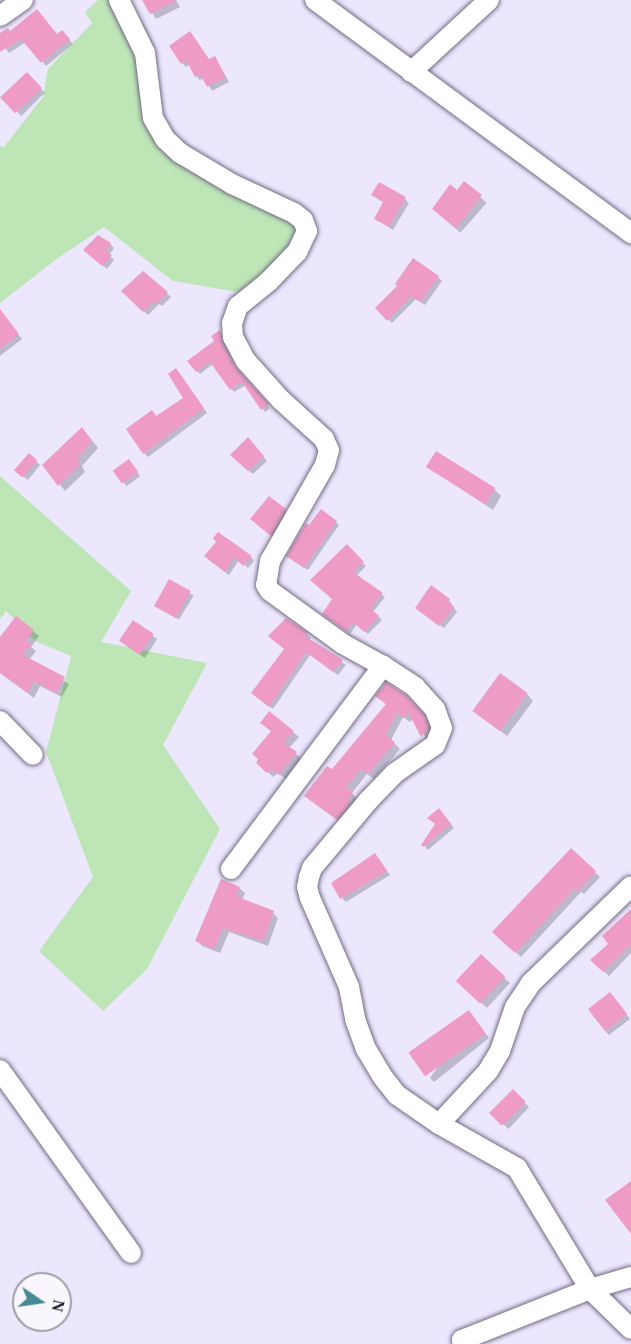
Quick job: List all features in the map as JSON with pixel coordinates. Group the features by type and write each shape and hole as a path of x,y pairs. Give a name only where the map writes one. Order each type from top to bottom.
{"street":[{"path":"0,16 23,0"},
{"path":"119,0 145,53 153,118 165,139 180,153 232,184 303,220 307,231 300,246 268,282 238,306 232,323 233,337 246,361 281,400 324,439 329,450 325,465 270,561 266,585 270,591 343,644 383,666 414,687 435,710 442,728 435,745 395,773 368,801 312,867 307,887 349,987 355,1018 366,1049 382,1077 398,1095 438,1124 517,1168 590,1290 631,1329"},
{"path":"315,0 631,233"},
{"path":"411,72 489,0"},
{"path":"231,869 383,666"},
{"path":"0,721 33,755"},
{"path":"438,1124 488,1071 500,1051 515,1007 531,983 631,886"},
{"path":"0,1070 131,1253"},
{"path":"465,1344 462,1340 590,1290 631,1277"}],"green space":[{"path":"98,0 122,0 148,31 138,38 151,98 179,153 303,220 278,271 238,292 173,281 104,227 58,258 0,303 0,145 3,148 43,97 48,69 92,23 85,12"},
{"path":"0,476 131,591 101,642 207,663 163,745 220,829 147,969 103,1011 39,951 93,877 46,752 71,656 35,641 6,611 0,619"}],"building":[{"path":"142,0 177,0 150,14"},
{"path":"37,9 57,34 62,30 70,39 41,63 21,39 0,52 0,33 8,28 10,31"},
{"path":"190,31 209,59 215,56 226,77 207,87 200,74 195,77 186,60 181,64 169,46"},
{"path":"27,72 42,88 15,113 0,97"},
{"path":"464,181 482,195 456,228 432,209 450,184 457,190"},
{"path":"379,182 406,197 389,227 374,219 383,202 371,195"},
{"path":"98,235 111,243 106,251 112,255 102,266 83,250"},
{"path":"413,258 439,276 420,302 411,296 387,321 375,308 397,286 395,284"},
{"path":"143,271 168,292 157,304 154,301 143,312 121,291"},
{"path":"0,309 19,334 0,349"},
{"path":"220,330 222,343 236,367 269,404 261,410 242,382 230,390 210,362 196,372 187,361 214,341 211,336"},
{"path":"176,368 204,408 143,454 126,429 152,410 156,416 183,398 168,374"},
{"path":"82,427 92,441 77,459 80,465 58,486 42,465"},
{"path":"248,437 264,456 248,471 230,455"},
{"path":"436,451 495,488 485,504 426,467"},
{"path":"29,453 37,460 22,478 14,470"},
{"path":"129,459 138,472 122,484 113,470"},
{"path":"269,496 286,509 271,536 250,519"},
{"path":"321,509 337,521 304,568 286,556 306,523 309,525"},
{"path":"218,532 252,556 243,566 234,557 225,572 204,556 216,542 213,538"},
{"path":"347,544 364,562 353,572 383,593 370,608 379,616 364,632 353,622 346,631 322,614 332,599 310,580"},
{"path":"169,579 191,591 176,618 154,606"},
{"path":"431,585 450,599 448,602 454,607 439,626 415,608"},
{"path":"16,616 34,630 26,641 31,644 23,655 65,677 56,693 34,681 28,693 0,673 0,637"},
{"path":"286,618 308,633 305,636 343,660 333,672 306,652 269,707 251,693 284,649 268,636"},
{"path":"133,620 154,634 140,655 119,641"},
{"path":"500,673 528,693 500,731 472,711"},
{"path":"386,682 407,696 425,715 429,728 421,737 408,712 404,718 397,713 385,735 395,742 368,774 361,769 346,787 353,792 348,801 351,802 337,820 304,796 327,766 332,769 386,704 375,696"},
{"path":"269,711 294,731 284,743 297,752 279,775 272,769 267,773 256,763 258,759 252,754 271,731 260,723"},
{"path":"439,808 451,824 423,847 421,845 435,824 427,818"},
{"path":"571,848 596,871 578,891 575,888 515,953 492,932"},
{"path":"375,853 387,871 340,899 331,883"},
{"path":"221,879 240,887 236,896 274,911 263,941 223,928 214,949 195,941"},
{"path":"631,909 631,944 603,972 590,960 608,944 602,936"},
{"path":"481,954 505,977 480,1004 456,981"},
{"path":"610,992 627,1014 605,1031 588,1009"},
{"path":"469,1010 486,1034 425,1076 408,1052"},
{"path":"513,1089 526,1102 502,1126 489,1113"},
{"path":"631,1181 631,1234 605,1200"}]}
